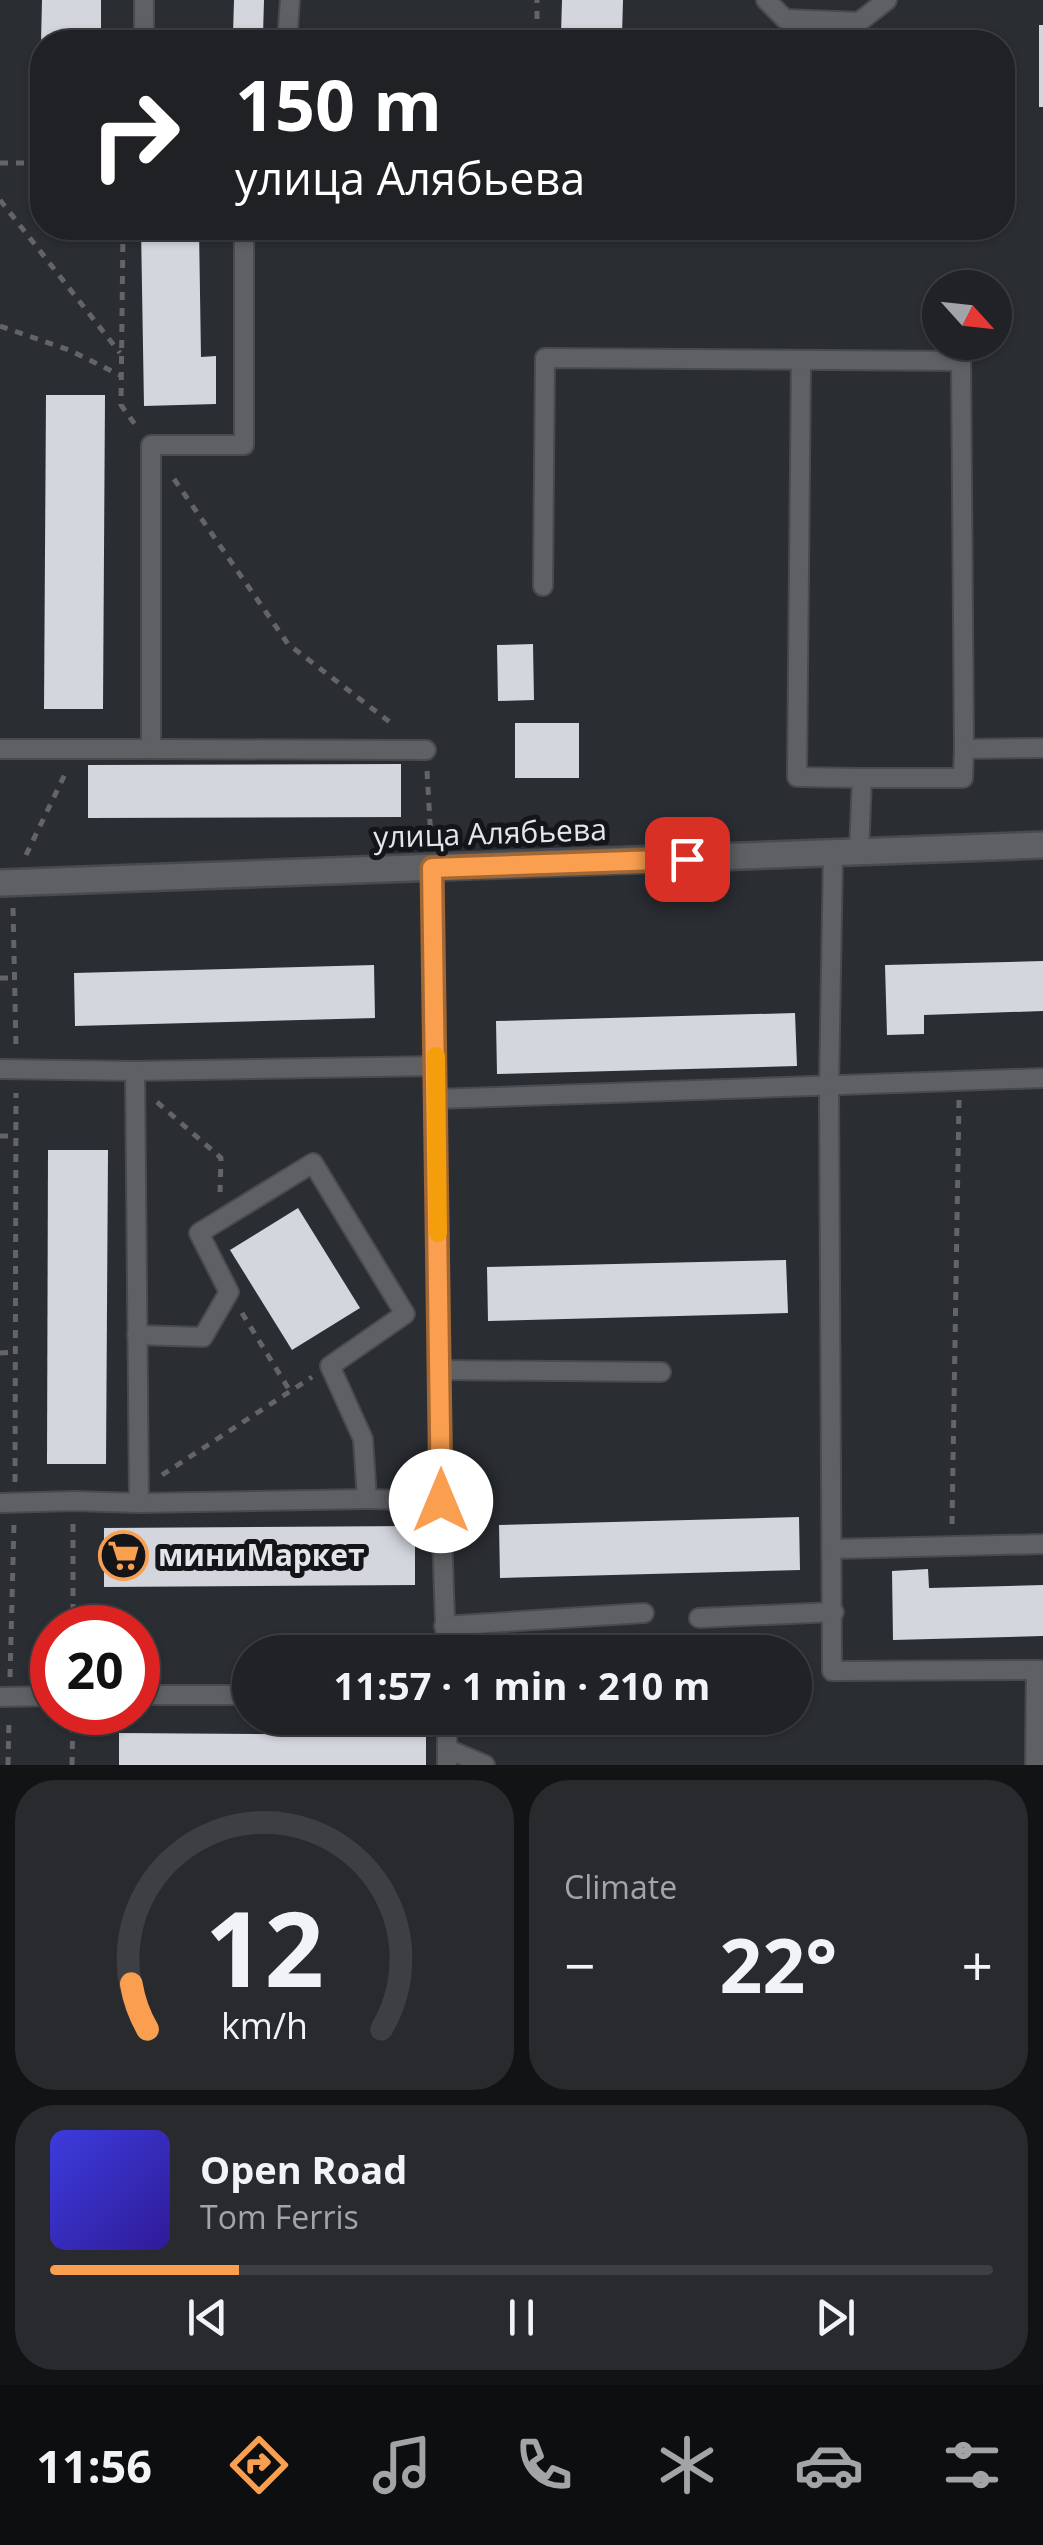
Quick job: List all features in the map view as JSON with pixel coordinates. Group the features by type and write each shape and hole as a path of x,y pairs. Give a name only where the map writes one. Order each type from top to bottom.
{"street":[{"name":"улица Алябьева","path":"6,883 1043,845"}],"lane":[{"path":"144,0 144,30"},
{"path":"289,30 290,0"},
{"path":"766,0 785,20 859,22 887,0"},
{"path":"151,749 150,445 244,445 244,240"},
{"path":"543,586 545,358 962,361 964,778 797,778 801,360"},
{"path":"964,750 1043,748"},
{"path":"0,750 426,750"},
{"path":"860,852 862,778"},
{"path":"833,854 829,1088 832,1670 1040,1670 1034,1765"},
{"path":"432,868 445,1635"},
{"path":"8,1070 135,1077 436,1066"},
{"path":"135,1077 139,1497"},
{"path":"436,1099 1043,1078"},
{"path":"137,1334 203,1337 229,1292 198,1233 314,1163 405,1314 330,1366 363,1439 367,1498"},
{"path":"440,1370 661,1372"},
{"path":"8,1503 139,1497 441,1501"},
{"path":"833,1549 1043,1544"},
{"path":"700,1618 834,1612"},
{"path":"444,1626 644,1613"},
{"path":"160,1695 232,1696"},
{"path":"5,1697 30,1696"},
{"path":"447,1757 485,1765"}],"path":[{"path":"537,0 537,19"},
{"path":"0,163 30,163"},
{"path":"0,200 30,238"},
{"path":"31,240 122,356"},
{"path":"124,240 121,406 288,644 426,750 432,868"},
{"path":"0,326 69,350 122,376"},
{"path":"8,1765 5,1697 8,1503 16,1352 16,1136 8,1070 15,978 6,883 77,749"},
{"path":"0,978 15,978"},
{"path":"135,1077 220,1158 219,1220"},
{"path":"952,1546 959,1082"},
{"path":"0,1136 16,1136"},
{"path":"229,1292 290,1391"},
{"path":"0,1353 16,1352"},
{"path":"139,1497 330,1366"},
{"path":"73,1605 74,1501"},
{"path":"72,1735 72,1765"}],"building":[{"path":"42,0 101,0 101,30 41,30"},
{"path":"234,0 264,0 263,30 233,30"},
{"path":"562,0 623,0 622,30 561,30"},
{"path":"1039,25 1043,25 1043,107 1039,107"},
{"path":"141,240 199,240 201,357 216,356 216,404 144,406"},
{"path":"46,395 105,395 103,709 44,709"},
{"path":"533,644 534,700 498,701 497,645"},
{"path":"515,723 579,723 579,778 515,778"},
{"path":"401,764 401,817 88,818 88,765"},
{"path":"1043,961 1043,1011 924,1015 924,1034 887,1035 885,965"},
{"path":"374,965 375,1018 75,1026 74,973"},
{"path":"795,1013 797,1066 497,1074 496,1021"},
{"path":"48,1150 108,1150 106,1464 47,1464"},
{"path":"298,1208 360,1308 292,1350 230,1250"},
{"path":"786,1260 788,1313 488,1321 487,1267"},
{"path":"799,1517 800,1570 500,1578 499,1525"},
{"path":"415,1526 415,1585 104,1587 104,1528"},
{"path":"928,1569 929,1588 1043,1585 1043,1636 893,1640 892,1571"},
{"path":"119,1735 426,1735 426,1765 119,1765"}],"slow traffic":[{"path":"436,1056 438,1233"}],"place":[{"name":"миниМаркет","path":"123,1556"}],"route":[{"path":"441,1501 432,868 687,859"}]}
